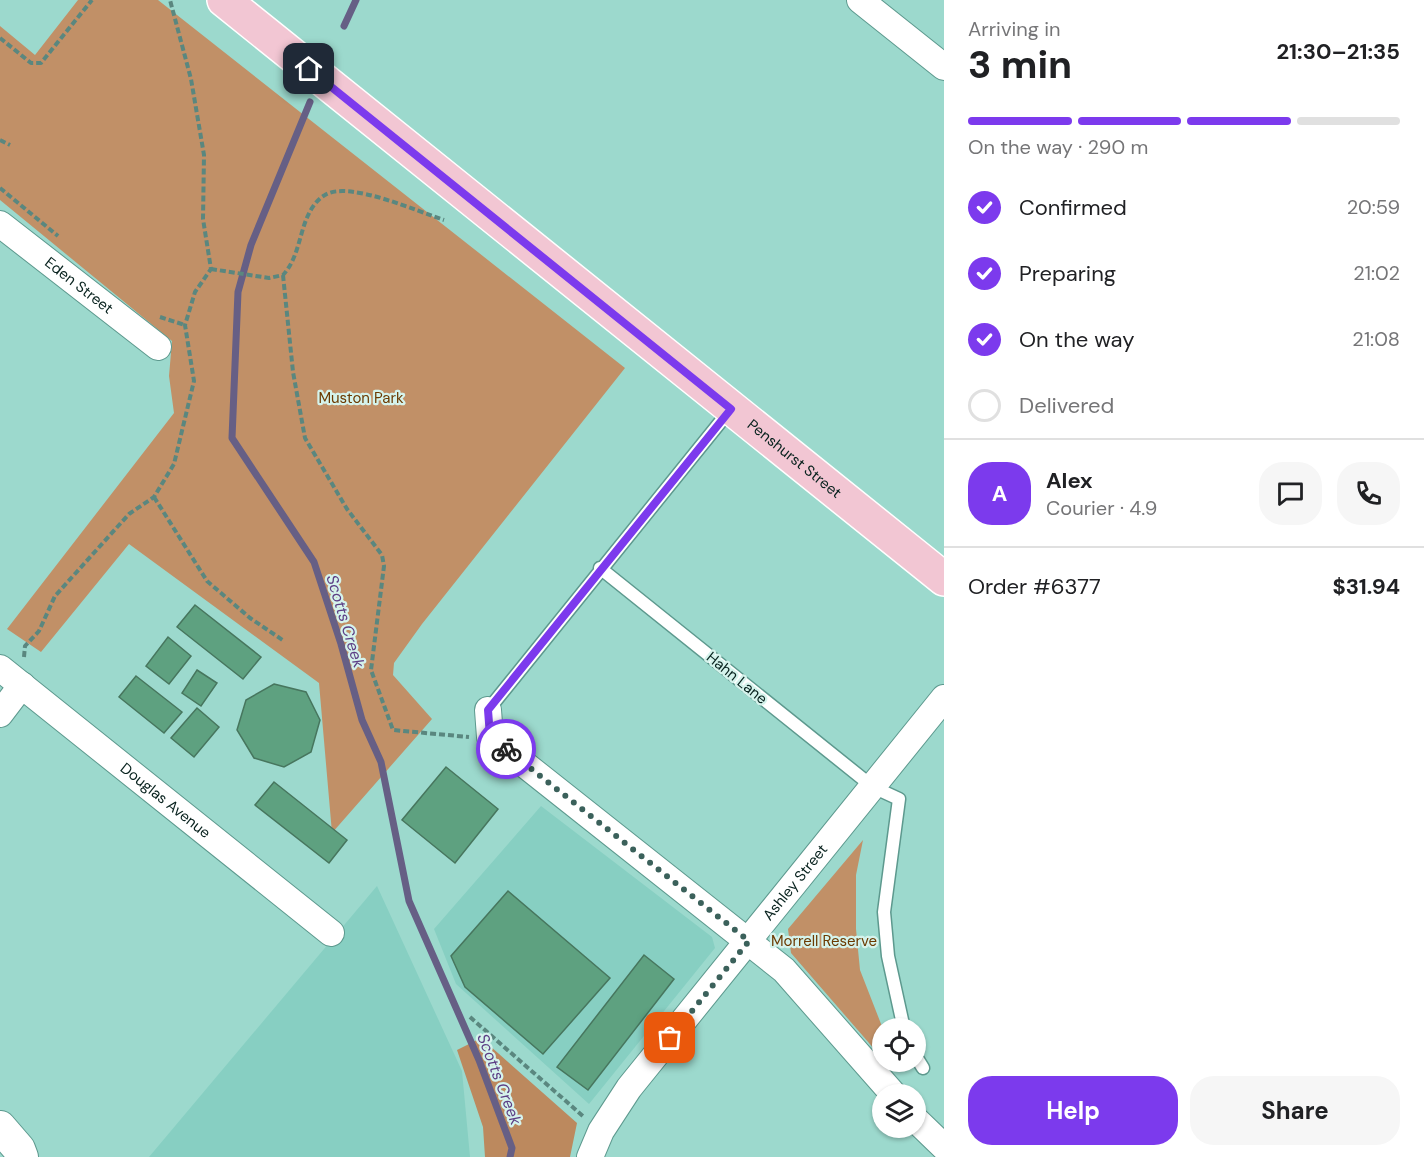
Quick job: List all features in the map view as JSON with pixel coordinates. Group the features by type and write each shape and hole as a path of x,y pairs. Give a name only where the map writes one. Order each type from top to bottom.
{"main road":[{"name":"Penshurst Street","path":"224,0 944,579"}],"street":[{"path":"860,0 944,67"},
{"name":"Eden Street","path":"0,224 158,347"},
{"name":"Douglas Avenue","path":"0,668 331,933"},
{"path":"0,714 22,686"},
{"name":"Ashley Street","path":"590,1157 601,1131 629,1088 944,698"},
{"path":"488,710 490,736 784,970 884,1084"},
{"path":"0,1127 19,1149 22,1157"},
{"path":"926,1130 944,1147"}],"lane":[{"path":"488,710 600,568 731,409"},
{"name":"Hahn Lane","path":"600,568 873,787 899,799 884,912 888,957 902,1018"}],"path":[{"path":"0,38 31,63 40,63 92,0"},
{"path":"22,686 26,646 39,631 55,597 129,514 154,497 174,464 183,437 194,381 185,326 195,292 211,269 202,219 204,155 191,79 170,0"},
{"path":"0,140 10,145"},
{"path":"444,220 376,197 342,190 326,194 312,206 294,257 283,275 293,372 305,438 347,508 382,555 384,566 371,670 393,730 490,736"},
{"path":"211,269 268,278 283,275"},
{"path":"154,497 207,581 250,618 284,641"},
{"path":"470,1017 601,1131"}],"shaded area":[{"path":"541,806 712,937 715,948 589,1104 456,984 434,929"},
{"path":"377,886 462,1071 470,1157 149,1157"},
{"path":"481,1038 577,1123 570,1157 485,1157 483,1127 457,1050"}],"green space":[{"name":"Muston Park","path":"78,0 158,0 625,368 422,624 394,663 393,675 432,719 332,833 319,683 129,544 41,652 7,629 174,413 169,376 172,341 0,200 0,26 35,55"},
{"name":"Morrell Reserve","path":"863,840 856,875 856,929 860,970 879,1018 872,1018 872,1046 791,953 788,929"}],"building":[{"path":"195,605 261,657 243,679 177,627"},
{"path":"168,637 191,656 169,684 146,666"},
{"path":"197,670 217,683 201,706 182,693"},
{"path":"136,676 182,712 164,733 119,697"},
{"path":"274,684 306,692 320,720 311,752 284,767 254,758 237,730 246,700"},
{"path":"197,708 219,727 194,757 171,738"},
{"path":"446,767 498,809 455,863 402,820"},
{"path":"274,782 347,840 329,863 255,805"},
{"path":"508,891 610,978 543,1054 465,987 451,956"},
{"path":"644,955 674,979 588,1090 557,1067"}],"waterway":[{"name":"Scotts Creek","path":"344,26 356,0"},
{"name":"Scotts Creek","path":"310,102 251,245 238,292 232,438 314,562 341,644 362,720 381,762 409,901 479,1060 512,1148 510,1157"}],"way so far":[{"path":"506,749 749,941 670,1038"}],"route":[{"path":"309,69 731,409 600,568 488,710 490,736 506,749"}]}
